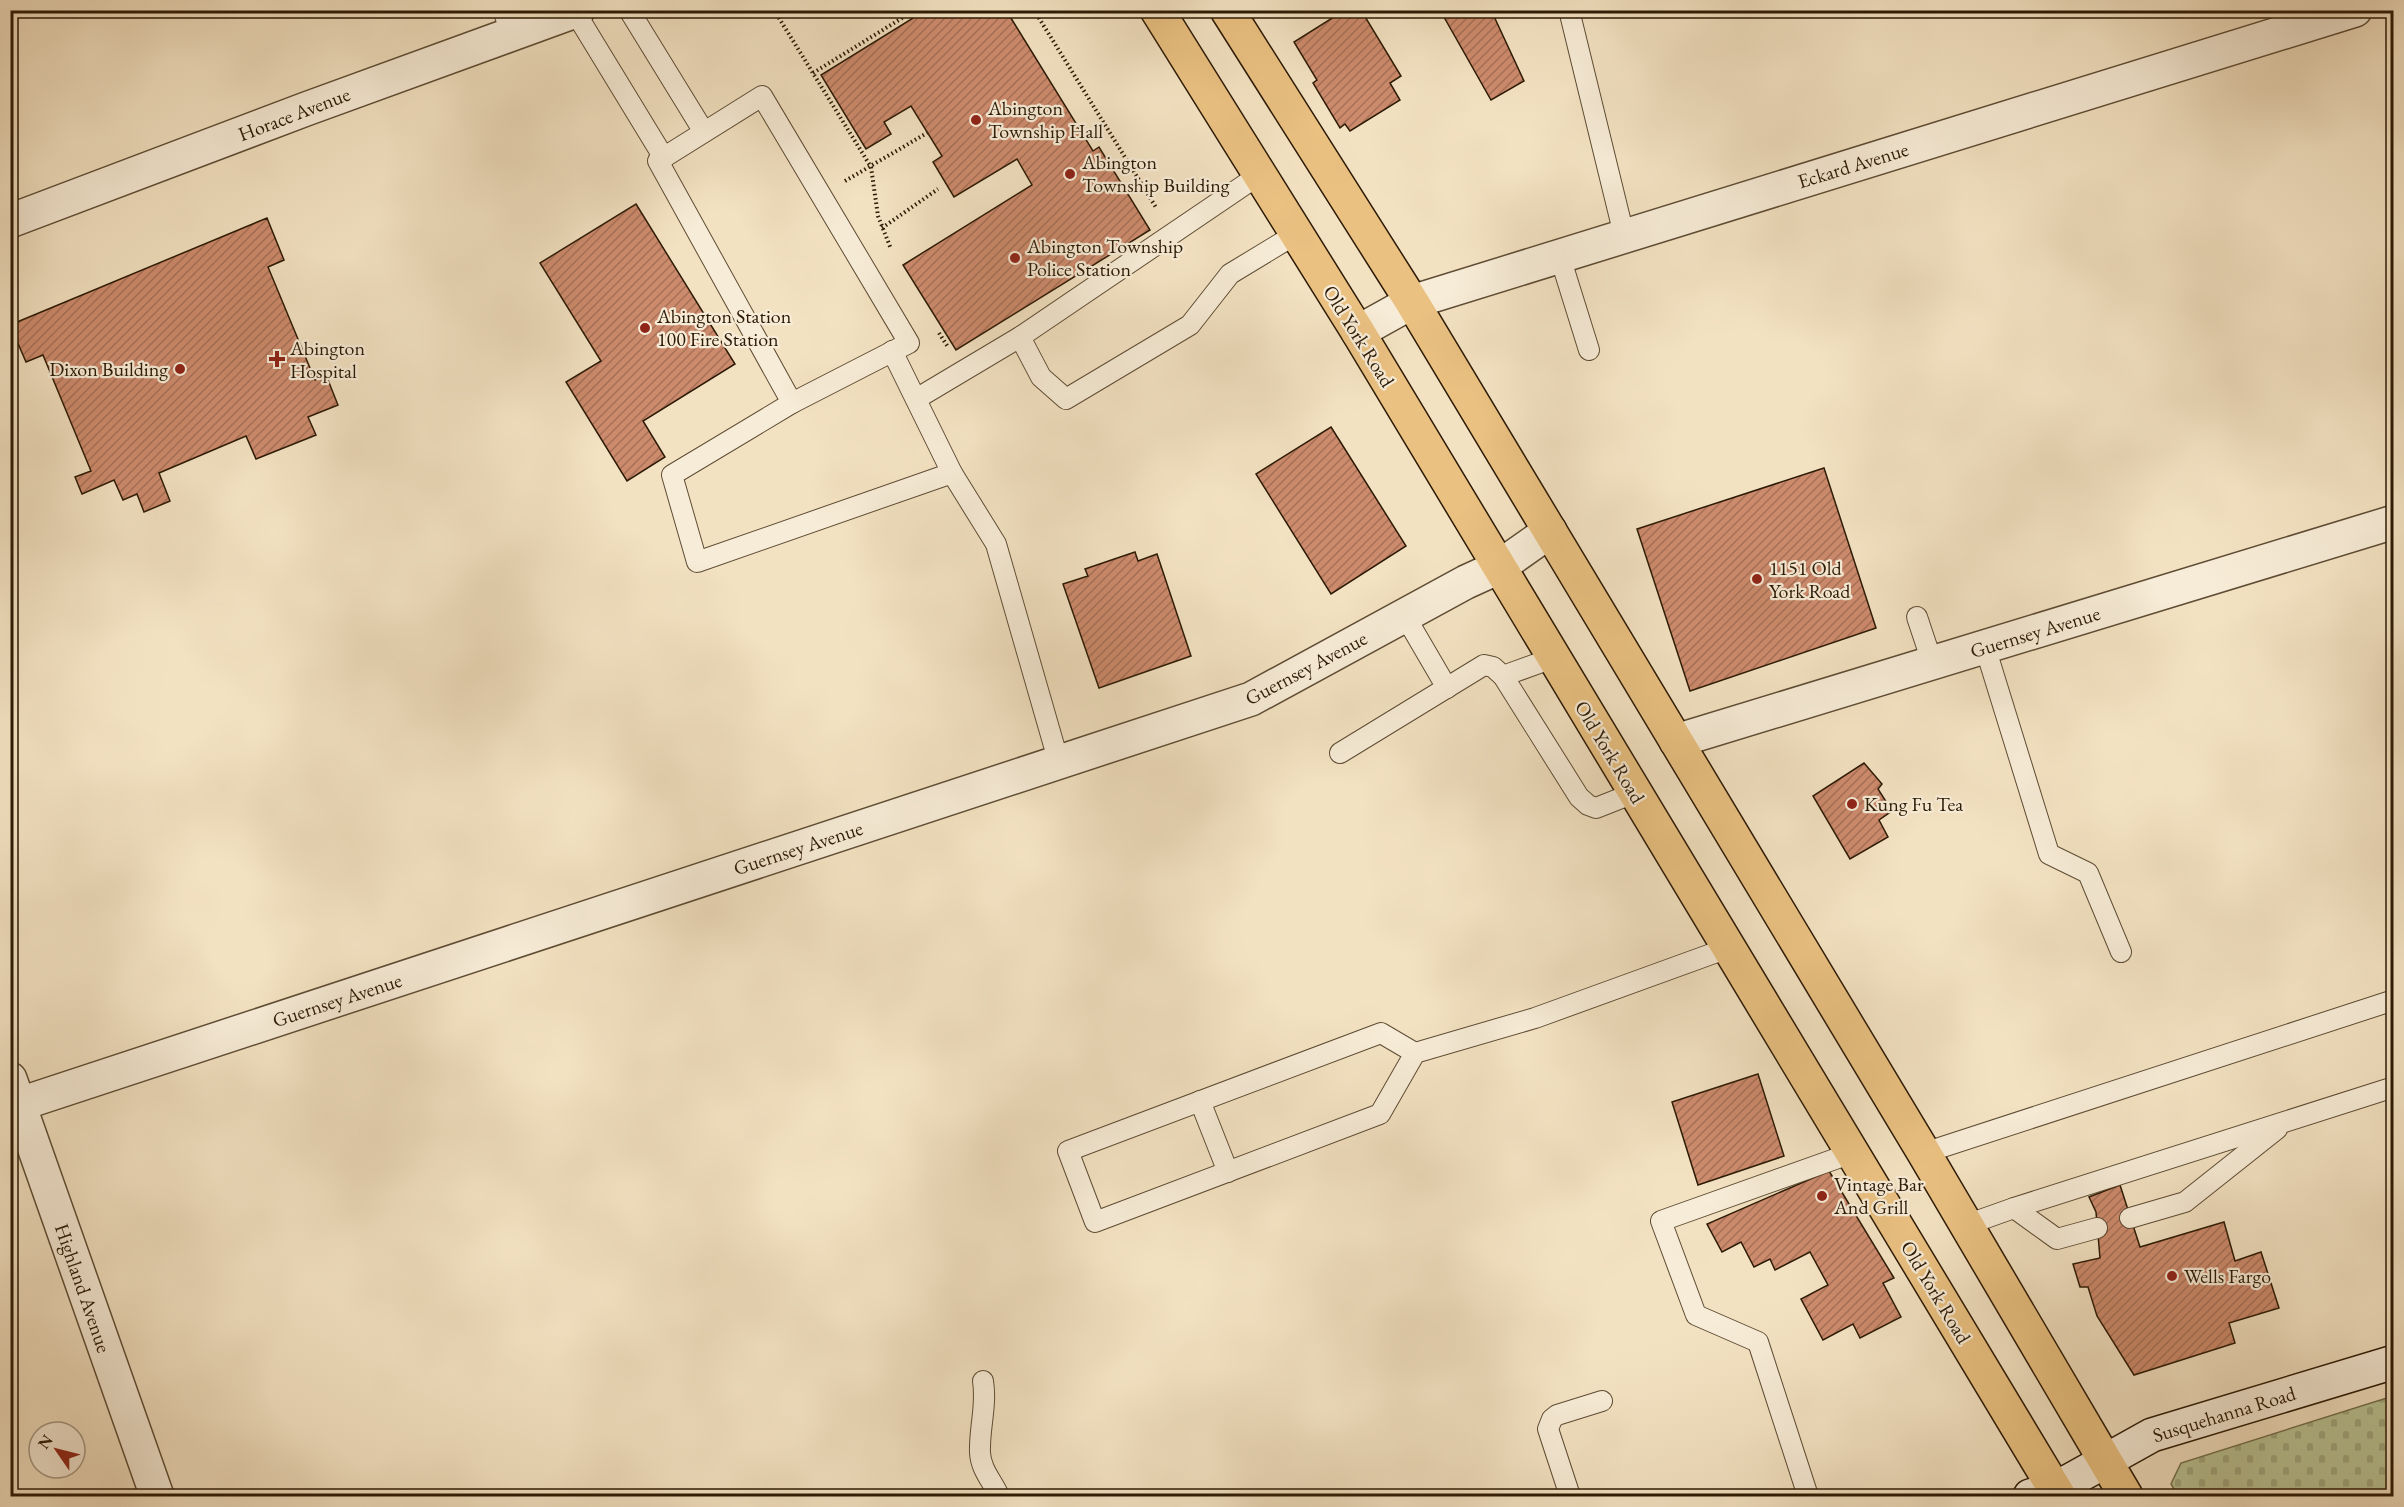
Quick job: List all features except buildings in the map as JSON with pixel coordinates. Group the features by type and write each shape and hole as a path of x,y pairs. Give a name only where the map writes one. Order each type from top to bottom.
{"highway":[{"name":"Old York Road","path":"1157,10 1358,332 1852,1153 2048,1494"},
{"path":"1227,10 1412,302 1924,1153 2126,1497"}],"street":[{"name":"Eckard Avenue","path":"1358,332 1412,302 2355,10"},
{"name":"Horace Avenue","path":"10,221 306,109 508,22 577,11"},
{"name":"Guernsey Avenue","path":"1676,741 2394,522"},
{"name":"Guernsey Avenue","path":"15,1091 1059,763 1251,699 1499,567 1550,531"},
{"name":"Highland Avenue","path":"15,1091 157,1497"},
{"name":"Susquehanna Road","path":"2048,1494 2152,1434 2394,1362"}],"lane":[{"path":"629,10 704,132"},
{"path":"1569,10 1624,235"},
{"path":"577,11 663,158"},
{"path":"792,403 658,161 762,96 909,343 792,403 672,475 697,562 952,472"},
{"path":"916,399 1020,338 1259,174"},
{"path":"1020,338 1041,377 1066,399 1190,325 1230,274 1296,234"},
{"path":"1560,256 1589,350"},
{"path":"892,351 952,472 996,544 1059,763"},
{"path":"1405,616 1447,687"},
{"path":"1917,617 1932,662"},
{"path":"1985,647 2049,854 2088,873 2121,952"},
{"path":"1503,676 1553,658"},
{"path":"1341,753 1484,665 1493,667 1503,676 1579,796 1588,805 1596,808 1634,793"},
{"path":"1415,1053 1381,1033 1068,1151 1095,1222 1380,1114 1415,1053 1535,1018 1728,948"},
{"path":"1924,1153 2394,1000"},
{"path":"1966,1225 2394,1087"},
{"path":"1200,1101 1228,1172"},
{"path":"2130,1218 2185,1202 2289,1120"},
{"path":"1808,1497 1758,1342 1696,1315 1661,1221 1852,1153"},
{"path":"2014,1208 2057,1239 2097,1228"},
{"path":"983,1381 986,1398 980,1454 985,1472 999,1497"},
{"path":"1570,1497 1548,1429 1552,1419 1557,1415 1602,1401"}],"path":[{"path":"774,10 871,166 878,216 894,257"},
{"path":"813,73 907,15 903,10"},
{"path":"1034,10 1161,217"},
{"path":"839,184 927,133"},
{"path":"882,228 938,189"},
{"path":"934,324 952,353"}],"green space":[{"path":"2393,1396 2393,1496 2178,1496 2171,1484 2181,1463"}],"place":[{"name":"Abington Township Hall","path":"976,120"},
{"name":"Abington Township Building","path":"1070,174"},
{"name":"Abington Township Police Station","path":"1015,258"},
{"name":"Abington Station 100 Fire Station","path":"645,328"},
{"name":"Abington Hospital","path":"277,359"},
{"name":"Dixon Building","path":"180,369"},
{"name":"1151 Old York Road","path":"1757,579"},
{"name":"Kung Fu Tea","path":"1852,804"},
{"name":"Vintage Bar And Grill","path":"1822,1196"},
{"name":"Wells Fargo","path":"2172,1276"}]}
